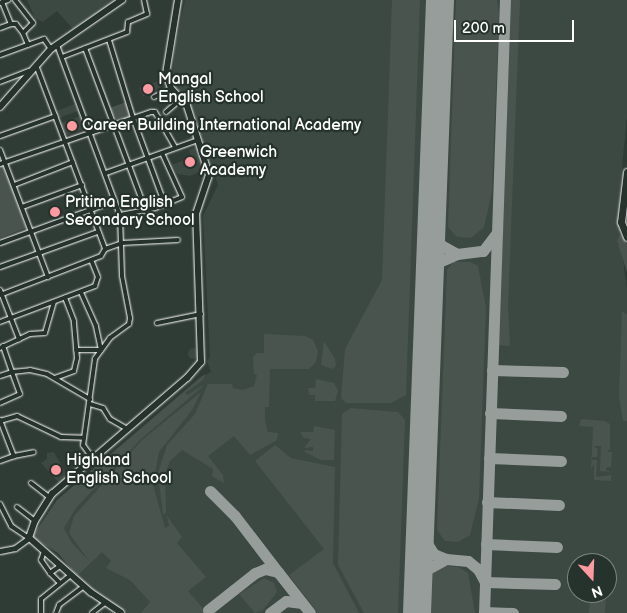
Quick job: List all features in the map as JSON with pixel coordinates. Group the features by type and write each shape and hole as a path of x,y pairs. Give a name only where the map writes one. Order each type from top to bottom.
{"highway":[{"path":"627,172 624,225 627,237"}],"main road":[{"path":"0,107 30,71 54,47 122,0"},
{"path":"121,613 83,586 62,564 28,538 35,521 49,498 198,367 202,357 196,214 210,182 187,106 171,89 166,74 167,56 178,0"}],"street":[{"path":"8,0 1,3 11,24"},
{"path":"16,0 34,23 22,33"},
{"path":"62,57 127,32 128,22 147,14 144,0"},
{"path":"0,28 16,24 28,45"},
{"path":"0,55 44,39 62,57 120,215 122,276 127,292 129,324 110,338 101,350 91,375 90,402 83,445 93,459"},
{"path":"109,40 133,118 165,205"},
{"path":"85,48 146,211"},
{"path":"19,339 0,293 101,256 104,249 74,162 36,65"},
{"path":"0,82 30,71"},
{"path":"154,97 171,89"},
{"path":"166,112 180,100"},
{"path":"2,163 65,140 154,112 175,147"},
{"path":"0,136 56,116"},
{"path":"106,173 198,140"},
{"path":"0,150 2,163 14,185 48,277"},
{"path":"120,215 146,211 180,199 183,193 162,153"},
{"path":"14,185 74,162"},
{"path":"22,207 82,185"},
{"path":"0,242 115,201"},
{"path":"0,267 98,232"},
{"path":"104,249 122,243 178,240"},
{"path":"0,322 95,286 98,281 91,260"},
{"path":"81,292 92,313 101,350"},
{"path":"56,378 74,370 76,350 74,322 65,298"},
{"path":"0,403 20,394 2,347 19,339 45,333 54,302"},
{"path":"157,323 201,314"},
{"path":"76,350 101,350"},
{"path":"0,376 12,372 36,370 56,378 90,402 103,408 110,419 127,430"},
{"path":"14,456 0,420 17,416 61,437 84,438"},
{"path":"0,461 34,452"},
{"path":"31,483 49,498"},
{"path":"0,504 11,526 28,538 16,548 0,551 0,546"},
{"path":"17,507 35,521"},
{"path":"44,551 41,560 60,583"},
{"path":"50,573 62,564"},
{"path":"42,613 40,600 71,575"},
{"path":"56,613 59,605 83,586"},
{"path":"92,613 106,602"}],"shaded area":[{"path":"27,0 119,0 73,29 57,11 43,22 35,18"},
{"path":"185,0 627,0 627,117 617,216 627,289 627,613 125,613 84,583 58,553 32,537 57,500 199,378 211,372 207,361 210,357 203,216 218,185 193,112 172,83 175,46"},
{"path":"392,0 420,0 406,395 391,403 346,403 341,398 345,349 382,280"},
{"path":"456,0 497,0 499,13 492,192 484,227 471,238 457,237 448,227"},
{"path":"511,0 520,0 508,306 510,346 499,345"},
{"name":"Mangal English School","path":"158,81 160,88 143,97 139,88"},
{"path":"126,102 130,117 118,122 110,108"},
{"path":"75,104 78,111 59,118 56,111"},
{"name":"Career Building International Academy","path":"80,116 84,129 66,135 61,123"},
{"name":"Greenwich Academy","path":"198,146 206,169 190,176 177,174 172,165 191,157 189,150"},
{"path":"3,164 26,228 0,238 0,165"},
{"path":"620,234 627,244 627,272 617,241"},
{"path":"453,262 470,262 478,266 486,308 479,498 470,535 458,542 445,541 437,530 447,270"},
{"path":"622,311 627,315 627,421 623,421 619,396"},
{"path":"264,334 305,336 313,340 318,351 316,362 309,369 270,369 269,407 265,407 265,421 268,432 278,433 277,440 250,455 234,436 208,456 223,475 224,483 212,476 213,469 182,450 170,461 165,474 166,513 163,514 158,473 167,445 195,414 208,384 232,384 233,388 243,390 254,386 257,375 254,374 253,357 257,353 264,353"},
{"path":"324,341 335,359 336,366 332,369 321,365"},
{"path":"191,348 195,348 198,353 197,357 191,358 188,355 188,351"},
{"path":"205,374 203,380 185,393 188,395 203,385 201,388 141,439 76,508 64,528 72,543 89,561 69,533 74,516 142,440 201,392 192,410 159,452 153,485 165,528 169,526 167,516 182,537 177,543 206,577 188,591 207,613 141,613 150,602 130,580 106,568 111,561 102,552 77,576 58,553 32,537 57,500"},
{"path":"316,379 334,383 338,391 335,401 315,401 315,395 309,395 308,388 315,388"},
{"path":"351,408 398,412 405,420 398,613 364,613 338,565 342,414"},
{"path":"581,419 605,421 610,424 610,449 607,452 612,452 611,467 607,467 606,470 611,472 600,471 601,446 593,446 598,449 597,457 592,457 592,460 597,460 596,477 611,475 611,481 594,480 594,464 591,469 593,427 579,426"},
{"path":"314,426 335,430 334,460 321,460 305,452 305,450 313,451 313,447 304,448 311,439 304,438 300,432 313,432"},
{"path":"275,445 291,458 335,467 333,563 359,613 318,613 289,575 324,549 255,461"},
{"name":"Highland English School","path":"54,452 68,477 60,484 41,463 47,459 47,453"},
{"path":"445,566 458,567 468,573 475,613 430,613 431,576 437,568"},
{"path":"264,578 274,583 277,592 263,610 255,613 239,594"},
{"path":"590,603 606,603 605,613 589,613"}],"taxiway":[{"path":"484,613 505,0"},
{"path":"431,228 441,245 457,254 483,251 496,234"},
{"path":"430,277 439,262 457,254"},
{"path":"492,370 563,372"},
{"path":"490,413 561,416"},
{"path":"489,458 561,461"},
{"path":"210,491 235,516 278,572"},
{"path":"487,502 559,505"},
{"path":"420,532 434,554 446,559 468,561 478,569 485,582 555,584"},
{"path":"486,544 557,547"},
{"path":"418,585 426,570 446,559"},
{"path":"208,610 255,573 265,569 278,572 310,613"},
{"path":"270,613 286,601 302,603"},
{"path":"484,612 513,613"}],"runway":[{"path":"417,613 440,0"}],"place":[{"name":"Mangal English School","path":"148,89"},
{"name":"Career Building International Academy","path":"72,126"},
{"name":"Greenwich Academy","path":"190,162"},
{"name":"Pritima English Secondary School","path":"55,212"},
{"name":"Highland English School","path":"56,470"}]}
